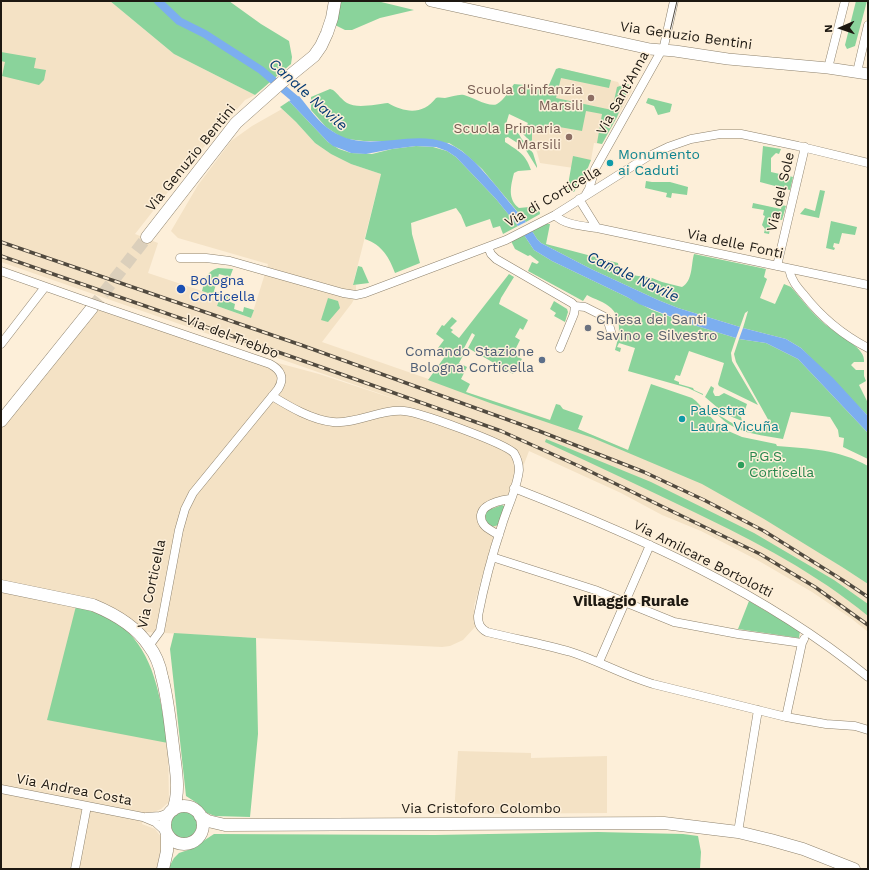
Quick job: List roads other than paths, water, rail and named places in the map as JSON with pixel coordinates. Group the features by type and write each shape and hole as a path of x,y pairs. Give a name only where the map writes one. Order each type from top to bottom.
{"main road":[{"path":"296,70 307,59 321,32 329,1"},
{"path":"296,70 314,56 321,46 332,18 335,1"},
{"name":"Via Genuzio Bentini","path":"146,237 236,123 296,70"},
{"path":"1,421 94,305"},
{"path":"1,586 93,605 127,623 149,646"},
{"name":"Via Corticella","path":"149,646 160,667 166,693 176,784 176,802 171,811"},
{"path":"164,866 174,852 200,835 203,825 195,812 183,798 176,784"},
{"path":"164,866 167,851 165,820 171,811 184,806 195,812"},
{"name":"Via Cristoforo Colombo","path":"195,812 208,821 225,825 664,823 738,832 803,849 854,869"},
{"name":"Via Cristoforo Colombo","path":"200,835 208,830 225,825"},
{"path":"166,833 170,839 178,844 187,844"}],"street":[{"name":"Via Genuzio Bentini","path":"431,1 650,49 728,59 828,68 868,74"},
{"name":"Via Sant'Anna","path":"586,194 590,189 595,169 662,50 666,40 673,1"},
{"path":"828,68 845,1"},
{"path":"856,72 868,25"},
{"name":"Via di Corticella","path":"180,258 206,258 230,261 343,293 356,295 506,240 555,215 632,165 680,142 703,136 741,134 805,147 868,163"},
{"name":"Via del Sole","path":"777,266 805,147"},
{"path":"579,199 597,228"},
{"name":"Via delle Fonti","path":"555,215 563,221 583,226 868,285"},
{"path":"488,247 491,254 496,259 572,302 575,306 585,307 607,318 612,335"},
{"path":"789,269 794,283 821,314 839,330 868,348"},
{"path":"1,271 94,305"},
{"path":"1,344 45,287"},
{"name":"Via del Trebbo","path":"94,305 274,366 280,371 282,381 278,389 231,446"},
{"path":"560,348 574,314 575,306"},
{"path":"272,396 292,408 322,420 333,422 345,422 393,411 412,412 440,421 497,444 513,453 517,458 519,470 492,557 478,616 478,622 481,628 487,632 570,652 599,662 633,678 653,684 786,717 826,724 855,726 868,730"},
{"name":"Via Corticella","path":"149,646 160,630 179,530 185,509 193,493 231,446"},
{"name":"Via Amilcare Bortolotti","path":"514,488 582,515 650,545 742,591 774,610 839,654 868,677"},
{"path":"499,535 485,526 481,516 482,511 489,505 510,499"},
{"path":"599,662 650,545"},
{"path":"492,557 595,590 674,622 738,634 802,643"},
{"path":"786,717 802,643 805,637 805,631"},
{"path":"738,832 758,710"},
{"name":"Via Andrea Costa","path":"1,789 143,817 155,822 166,833"},
{"path":"75,869 87,806"},
{"name":"Via Andrea Costa","path":"143,817 160,816 171,811"}],"water":[{"path":"299,96 322,123 332,131 345,138 360,141 418,138 433,139 455,147 469,156 526,222 518,226 496,199 456,157 447,151 436,147 416,146 366,154 351,153 333,146 289,101"},
{"path":"532,231 541,243 591,269 658,300 678,308 740,327 736,338 687,323 639,304 552,261 534,250 524,235"},
{"path":"743,328 786,339 801,348 833,378 868,416 868,433 798,359 766,343 739,339"}],"waterway":[{"name":"Canale Navile","path":"158,1 179,21 205,34 261,70 294,98 301,106"}],"tunnel":[{"path":"92,308 147,237"}],"tram line":[{"path":"670,39 670,31 677,1"}],"railway":[{"path":"1,242 301,345 539,431 644,472 704,500 764,531 868,597"},
{"path":"1,256 501,431 581,467 760,554 815,587 868,625"}],"place":[{"name":"Scuola d'infanzia Marsili","path":"591,98"},
{"name":"Scuola Primaria Marsili","path":"569,137"},
{"name":"Monumento ai Caduti","path":"610,163"},
{"name":"Bologna Corticella","path":"181,289"},
{"name":"Chiesa dei Santi Savino e Silvestro","path":"588,328"},
{"name":"Comando Stazione Bologna Corticella","path":"542,360"},
{"name":"Palestra Laura Vicuña","path":"682,419"},
{"name":"P.G.S. Corticella","path":"741,465"}],"district":[{"name":"Villaggio Rurale","path":"631,602"}]}
